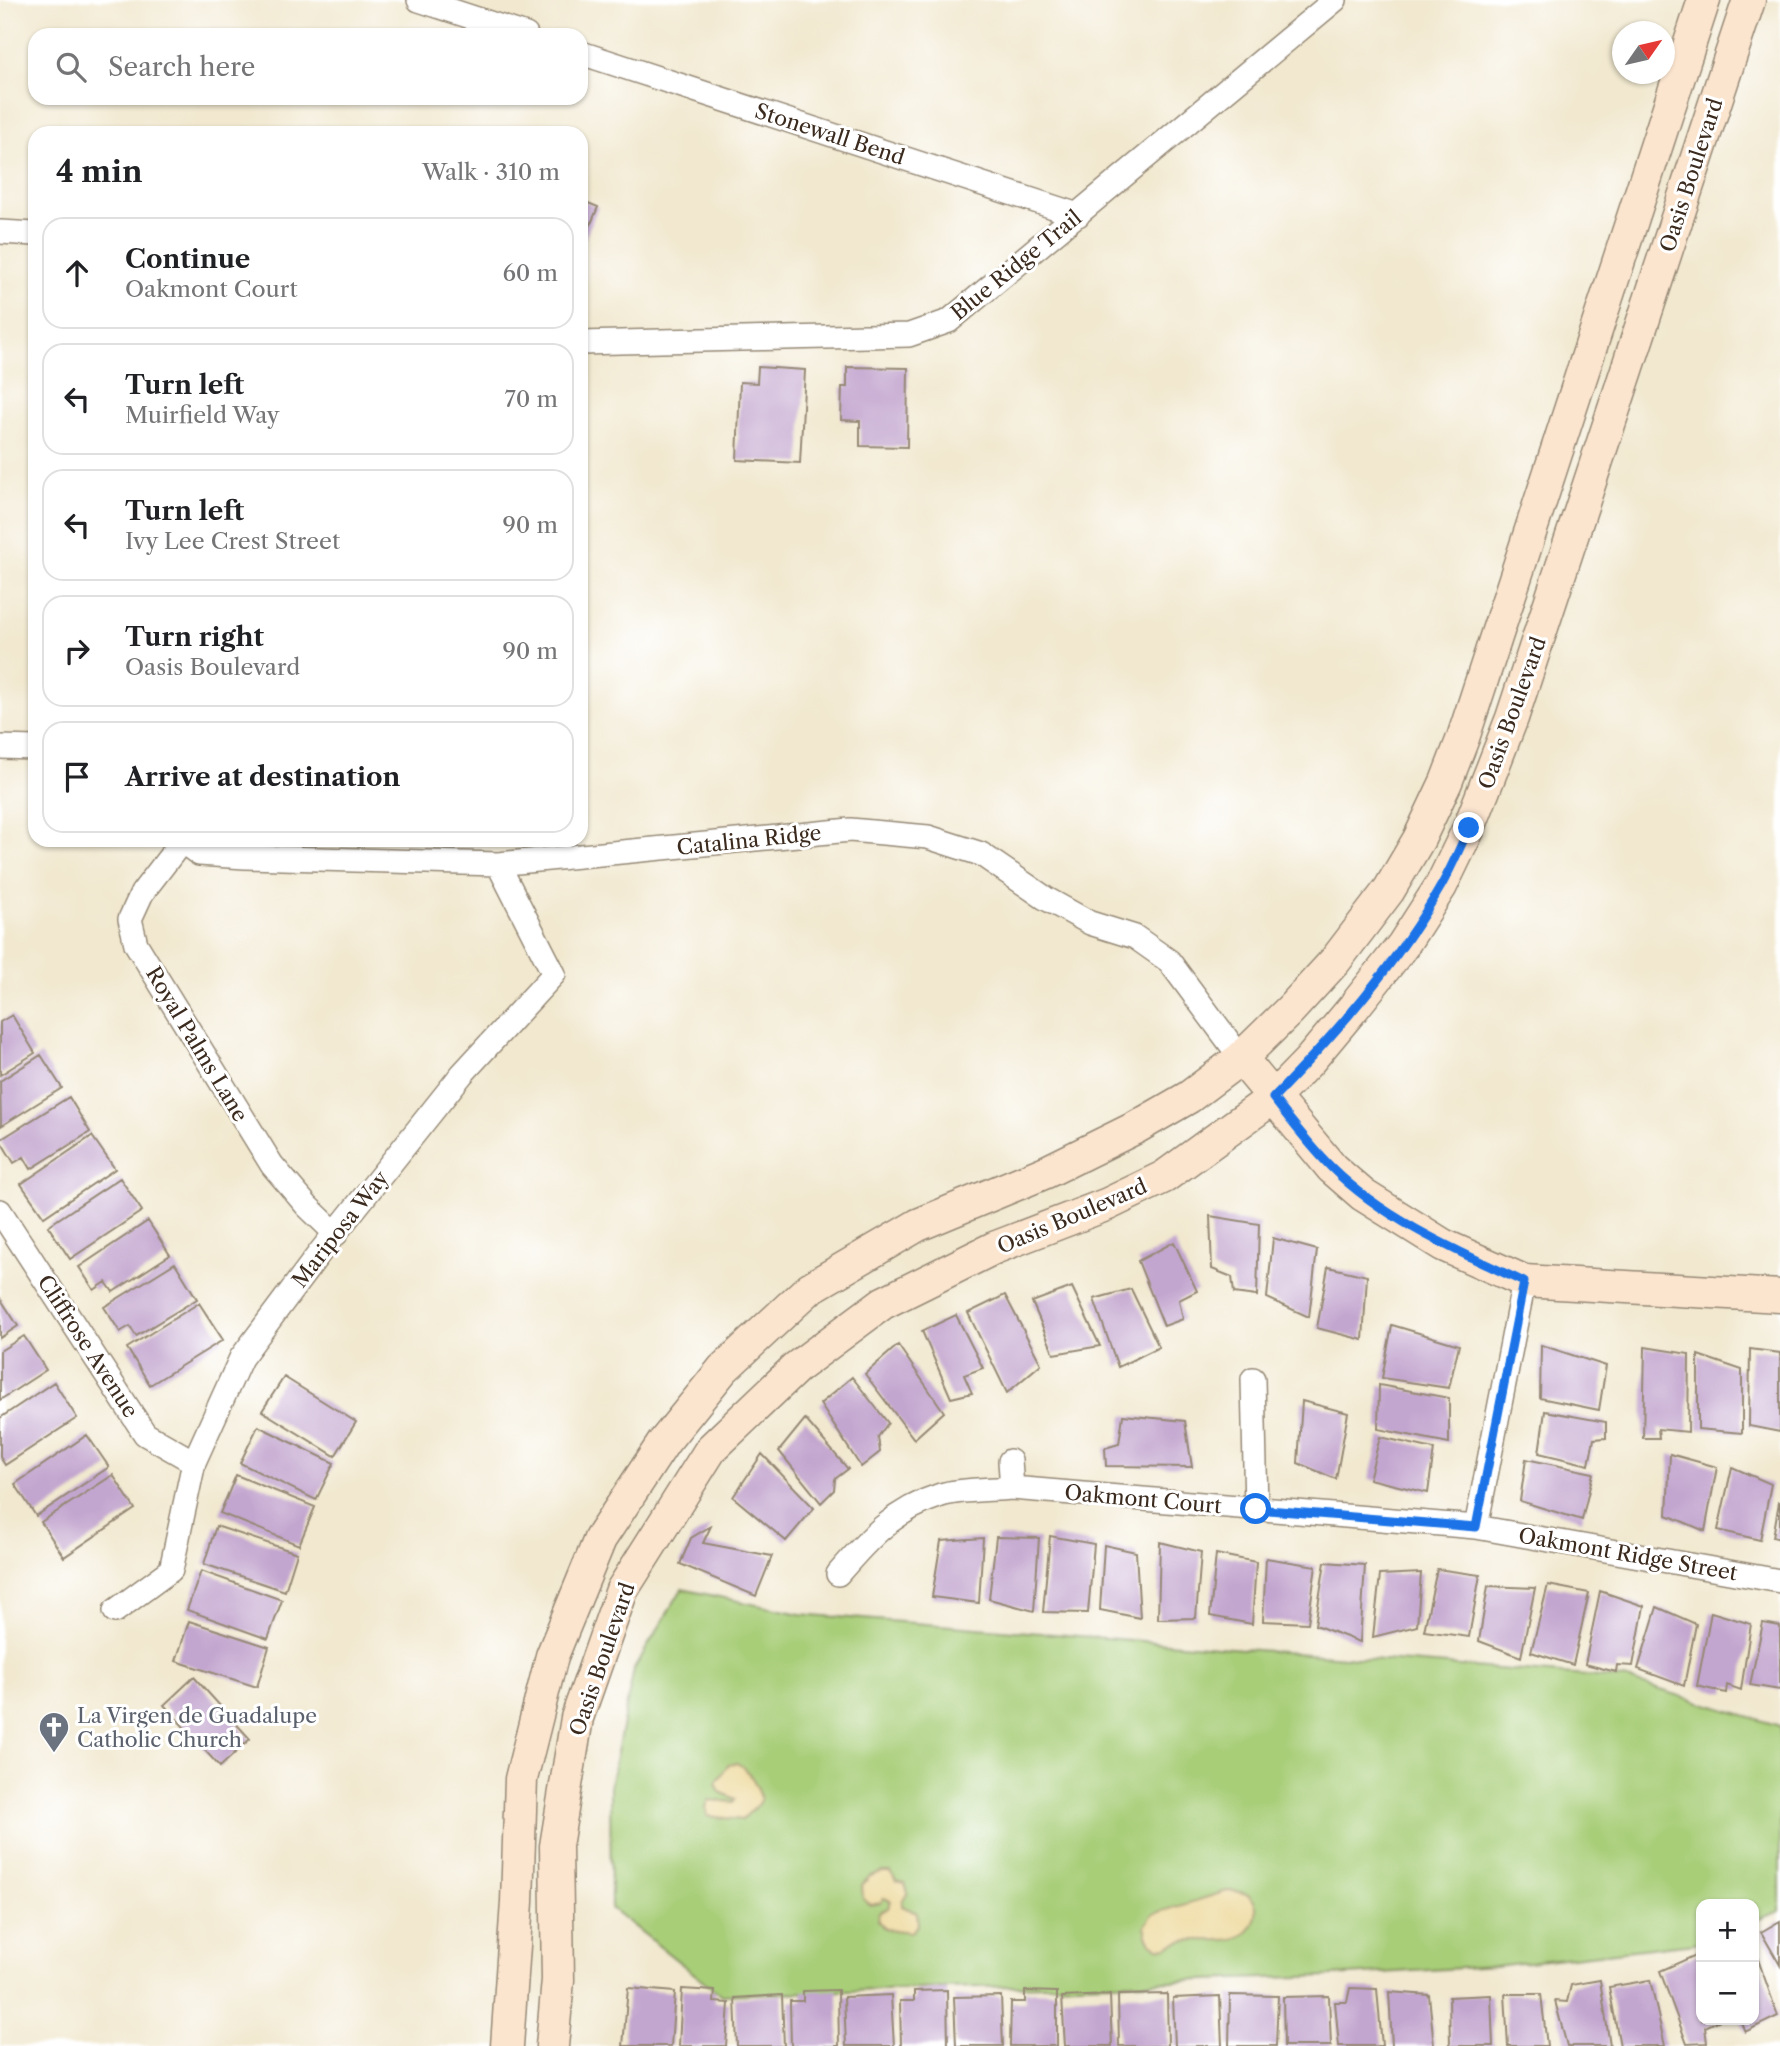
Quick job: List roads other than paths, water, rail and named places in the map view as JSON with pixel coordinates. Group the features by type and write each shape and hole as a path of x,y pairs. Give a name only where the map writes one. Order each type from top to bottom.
{"street":[{"path":"419,0 505,28"},
{"name":"Blue Ridge Trail","path":"588,343 909,335 949,321 1335,0"},
{"name":"Oasis Boulevard","path":"506,2046 517,1902 521,1779 552,1656 600,1539 664,1442 723,1369 810,1289 918,1225 1046,1172 1137,1127 1189,1097 1241,1058 1335,961 1389,890 1419,839 1463,738 1704,0"},
{"name":"Oasis Boulevard","path":"552,2046 558,1980 556,1846 577,1718 622,1590 711,1450 797,1367 883,1303 994,1248 1108,1204 1164,1177 1273,1098 1309,1061 1403,945 1441,886 1469,828 1512,718 1749,0"},
{"name":"Stonewall Bend","path":"588,55 1078,215"},
{"path":"0,232 28,234"},
{"path":"0,747 28,748"},
{"name":"Catalina Ridge","path":"190,847 200,854 245,857 498,864 850,830 929,837 981,853 1045,898 1090,923 1135,937 1169,961 1241,1058"},
{"name":"Royal Palms Lane","path":"176,847 142,893 131,919 136,943 272,1166 336,1234"},
{"name":"Mariposa Way","path":"115,1611 171,1570 194,1462 241,1358 462,1073 554,974 498,864"},
{"path":"1241,1058 1332,1168 1363,1195 1443,1245 1524,1282 1780,1296"},
{"name":"Cliffrose Avenue","path":"0,1211 145,1434 194,1462"},
{"path":"1476,1527 1524,1282"},
{"path":"1253,1379 1256,1509"},
{"path":"1010,1461 1012,1488"},
{"name":"Oakmont Court","path":"838,1574 890,1519 942,1495 1012,1488 1476,1527"},
{"name":"Oakmont Ridge Street","path":"1476,1527 1780,1581"}],"place":[{"name":"La Virgen de Guadalupe Catholic Church","path":"54,1754"}]}
